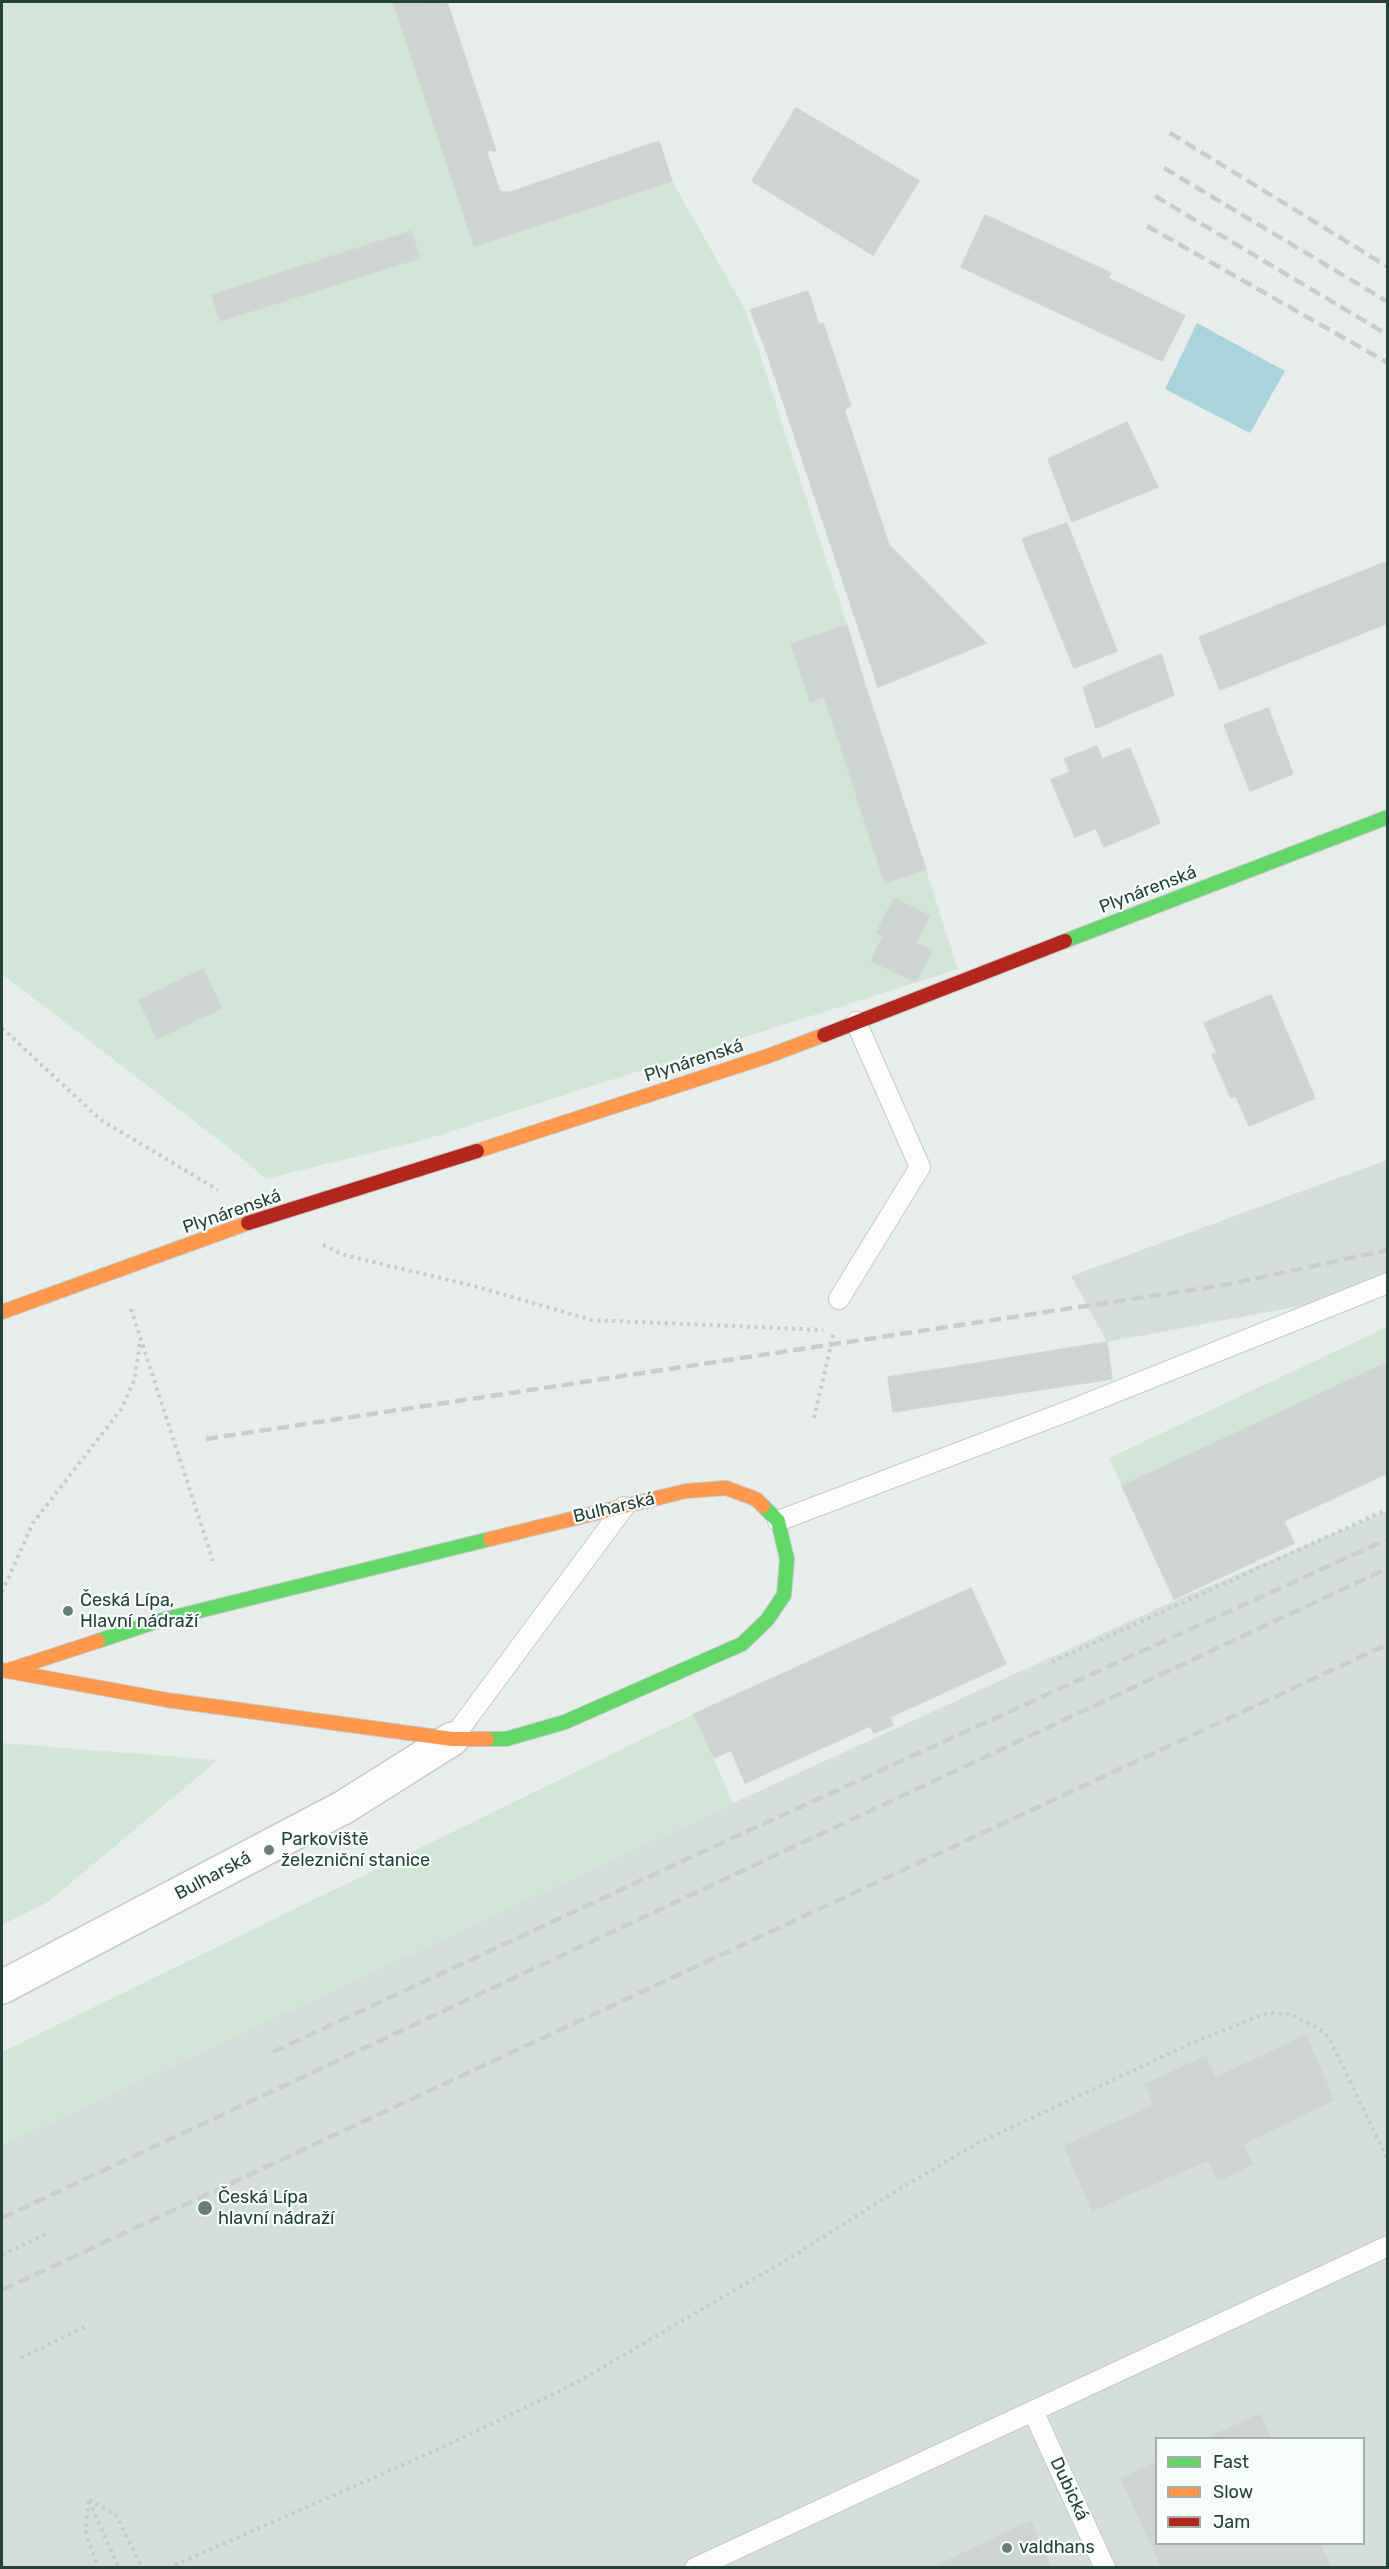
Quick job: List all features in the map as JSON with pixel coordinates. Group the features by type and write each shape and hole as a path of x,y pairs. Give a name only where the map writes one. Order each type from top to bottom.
{"street":[{"name":"Plynárenská","path":"2,1312 265,1218 768,1056 1388,817"},
{"name":"Bulharská","path":"726,1488 756,1499 778,1521 787,1559 784,1594 767,1620 742,1644 565,1722 506,1739 452,1739 167,1700 5,1670 158,1621 686,1491 726,1488"},
{"name":"Bulharská","path":"2,1987 344,1807 452,1739"}],"lane":[{"path":"839,1299 920,1167 856,1022"},
{"path":"778,1521 1071,1410 1388,1283"},
{"path":"452,1739 625,1505"},
{"path":"695,2568 1388,2246"},
{"name":"Dubická","path":"1033,2411 1105,2568"}],"path":[{"path":"2,1028 101,1120 265,1218 344,1255 474,1286 592,1320 835,1330 814,1418"},
{"path":"118,1272 213,1561"},
{"path":"2,1592 33,1523 122,1408 135,1378 141,1339"},
{"path":"1052,1662 1388,1509"},
{"path":"168,2568 441,2448 576,2383 788,2259 978,2143 1194,2042 1267,2013 1290,2014 1320,2029 1329,2038 1388,2160"},
{"path":"2,2255 48,2233"},
{"path":"21,2358 85,2327"},
{"path":"88,2500 86,2532 98,2568"},
{"path":"88,2500 119,2568"},
{"path":"88,2500 116,2515 142,2568"}],"shaded area":[{"path":"1387,1160 1387,1290 1107,1342 1071,1276"},
{"path":"1387,1511 1387,2567 2,2567 2,2145 733,1803 1174,1601"}],"green space":[{"path":"2,2 393,2 474,246 672,181 746,311 958,969 427,1139 266,1179 242,1158 2,974"},
{"path":"1387,1327 1387,1362 1122,1486 1109,1458"},
{"path":"694,1714 733,1803 2,2145 2,2052"},
{"path":"2,1743 218,1760 48,1902 2,1925"}],"water":[{"path":"1197,323 1285,371 1250,433 1165,389"}],"building":[{"path":"393,2 447,2 398,17"},
{"path":"447,2 496,151 486,150 500,192 511,192 659,141 672,181 474,246 398,17"},
{"path":"796,108 919,181 873,255 752,181"},
{"path":"985,215 1111,273 1108,278 1185,316 1162,361 961,267"},
{"path":"411,231 420,258 220,321 212,295"},
{"path":"808,291 819,325 764,344 750,310"},
{"path":"823,323 851,406 844,409 889,545 838,567 764,344"},
{"path":"1127,422 1158,487 1072,522 1048,459"},
{"path":"1067,523 1117,651 1074,668 1022,539"},
{"path":"889,545 986,643 878,687 838,567"},
{"path":"1388,561 1388,623 1220,690 1199,637"},
{"path":"847,625 864,683 810,702 791,644"},
{"path":"1161,654 1174,695 1096,728 1083,687"},
{"path":"864,683 926,869 885,883 824,696"},
{"path":"1268,708 1293,774 1250,791 1224,725"},
{"path":"1097,746 1102,759 1130,748 1160,823 1104,847 1096,828 1075,837 1051,780 1070,772 1064,759"},
{"path":"894,898 930,916 916,943 932,951 916,982 871,961 883,936 876,933"},
{"path":"203,969 222,1008 157,1039 139,1000"},
{"path":"1271,995 1315,1098 1249,1126 1236,1096 1231,1098 1212,1055 1217,1053 1204,1023"},
{"path":"1107,1342 1112,1379 944,1404 940,1369"},
{"path":"1388,1362 1388,1473 1284,1521 1294,1543 1174,1599 1122,1486"},
{"path":"940,1369 944,1404 893,1412 888,1377"},
{"path":"971,1588 1006,1664 890,1717 893,1725 874,1733 870,1726 745,1783 731,1750 714,1758 694,1714"},
{"path":"1306,2035 1334,2100 1243,2144 1253,2164 1218,2181 1208,2160 1092,2211 1064,2146 1154,2105 1145,2084 1206,2056 1215,2078"},
{"path":"1260,2414 1271,2437 1209,2437"},
{"path":"1155,2462 1155,2545 1320,2545 1331,2568 1162,2568 1121,2479"},
{"name":"valdhans","path":"1031,2521 1051,2568 931,2568"}],"railway":[{"path":"1170,133 1388,267"},
{"path":"1164,168 1388,302"},
{"path":"1155,196 1388,335"},
{"path":"1147,226 1388,363"},
{"path":"206,1439 1225,1285 1388,1250"},
{"path":"273,2052 715,1846 1388,1539"},
{"path":"2,2218 1388,1568"},
{"path":"2,2290 1388,1644"}],"traffic: fast":[{"path":"1065,941 1388,817"},
{"path":"487,1739 506,1739 565,1722 742,1644 767,1620 784,1595 787,1559 778,1521 763,1506"},
{"path":"98,1641 158,1621 490,1539"}],"traffic: slow":[{"path":"477,1151 768,1056 824,1035"},
{"path":"2,1312 248,1223"},
{"path":"490,1539 686,1491 726,1488 756,1499 763,1506"},
{"path":"9,1670 98,1641"},
{"path":"2,1670 167,1700 452,1739 487,1739"}],"traffic: jam":[{"path":"824,1035 1065,941"},
{"path":"248,1223 477,1151"}],"place":[{"name":"Česká Lípa, Hlavní nádraží","path":"68,1611"},
{"name":"Parkoviště železniční stanice","path":"269,1850"},
{"name":"Česká Lípa hlavní nádraží","path":"205,2208"},
{"name":"valdhans","path":"1007,2548"}]}
